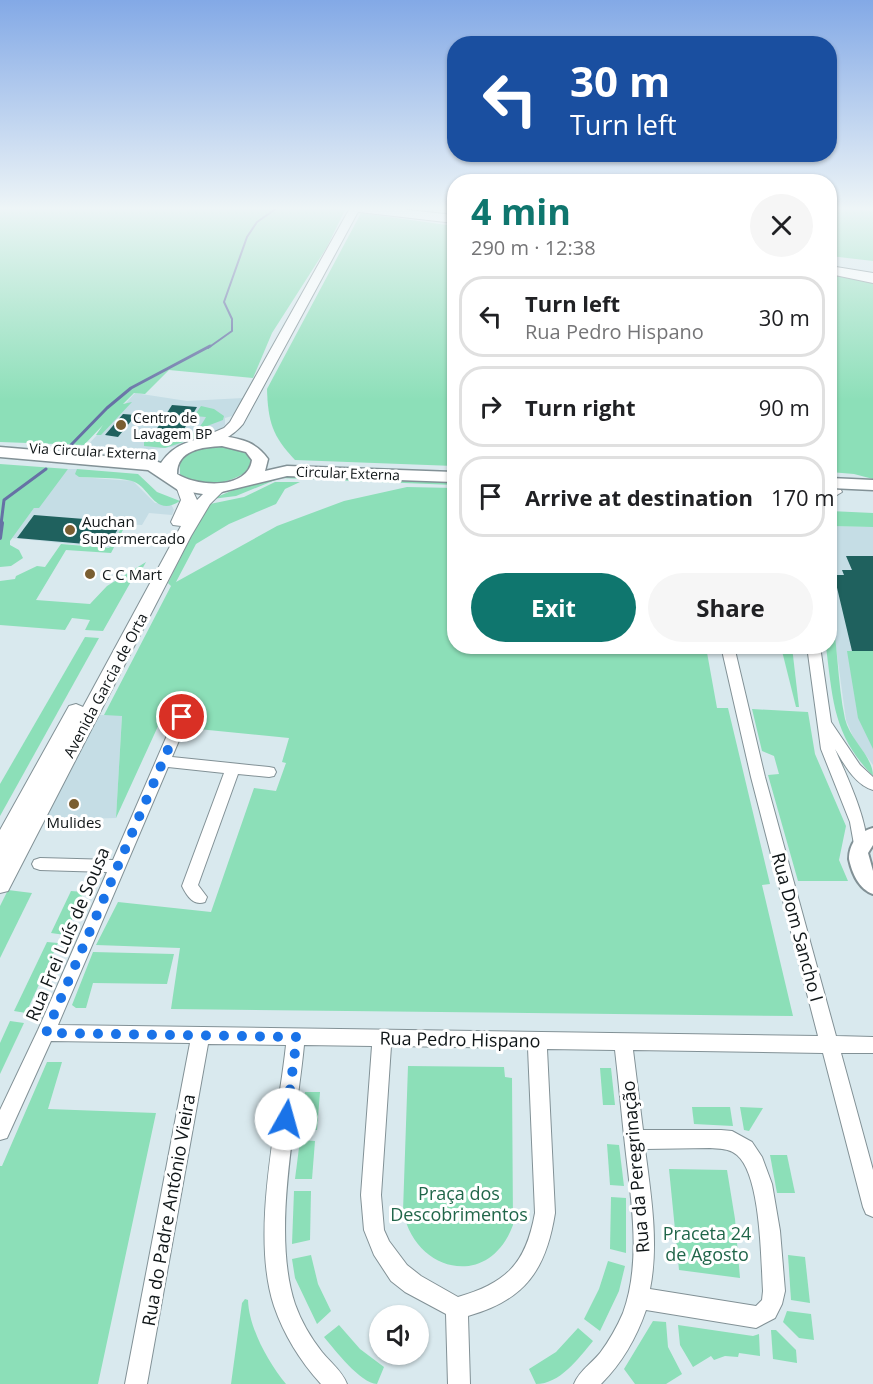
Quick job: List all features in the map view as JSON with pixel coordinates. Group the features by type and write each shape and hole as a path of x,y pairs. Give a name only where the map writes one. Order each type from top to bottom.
{"highway":[{"path":"850,273 873,278"}],"main road":[{"path":"169,476 169,461 193,446 229,431 236,424 319,273"},
{"path":"236,424 240,439 258,454 260,463 256,473 242,482"},
{"name":"Via Circular Externa","path":"0,446 149,455 165,454 193,446 227,441 249,447"},
{"name":"Circular Externa","path":"249,447 266,458 289,463 447,470"},
{"name":"Via Circular Externa","path":"0,452 144,463 159,467 184,486"},
{"name":"Circular Externa","path":"216,490 261,475 287,471 447,477"},
{"path":"837,488 873,485"},
{"path":"184,486 216,490"},
{"name":"Avenida Garcia de Orta","path":"0,851 186,508 189,500 184,486"},
{"name":"Avenida Garcia de Orta","path":"0,884 188,527 204,501 216,490"},
{"path":"837,490 873,493"}],"street":[{"name":"Rua Dom Sancho I","path":"730,654 749,743 873,1207"},
{"path":"814,654 828,749 867,841 859,866 873,886"},
{"path":"821,713 843,753 873,785"},
{"name":"Rua Frei Luís de Sousa","path":"0,1131 46,1033 182,717"},
{"path":"163,762 269,772"},
{"path":"199,897 190,886 233,768"},
{"path":"40,864 117,866"},
{"name":"Rua Pedro Hispano","path":"46,1033 873,1045"},
{"name":"Rua do Padre António Vieira","path":"136,1384 200,1036"},
{"path":"297,1037 273,1218 274,1254 278,1281 293,1328 323,1371 336,1384"},
{"path":"382,1038 371,1195 374,1230 381,1248 399,1273 413,1284 457,1308 484,1302 504,1292 535,1257 543,1234 545,1213 537,1040"},
{"name":"Rua da Peregrinação","path":"585,1384 616,1346 630,1321 638,1298 645,1245 623,1042"},
{"path":"634,1140 734,1141 750,1154 758,1164 765,1199 774,1291 773,1303 767,1312 756,1317 638,1298"},
{"path":"457,1308 459,1384"}],"shaded area":[{"path":"135,393 187,401 243,398 232,416 225,418 225,425 219,432 173,447 133,451 87,446"},
{"path":"68,469 77,469 79,477 133,481 155,503 171,504 174,510 172,515 149,513 142,525 124,524 109,548 12,538 34,508"},
{"path":"837,526 873,527 873,765 854,739 846,720 837,654"},
{"path":"99,715 122,715 116,818 45,820"}],"green space":[{"path":"0,273 311,273 272,333 253,378 169,370 145,394 134,393 123,404 132,402 101,435 96,435 103,425 84,445 0,442"},
{"path":"329,273 447,273 447,466 295,460 281,443 273,428 267,389"},
{"path":"837,276 873,282 873,479 837,473"},
{"path":"201,406 214,409 224,416 223,420 207,426 205,435 165,448 144,446 144,440 149,437 189,436 206,417 194,416"},
{"path":"228,445 248,451 251,457 249,470 233,479 215,484 197,483 180,474 180,462 190,453 202,448"},
{"path":"0,464 68,469 39,508 34,508 10,541 10,545 19,550 23,558 11,566 0,567"},
{"path":"77,469 138,474 157,492 180,501 164,506 132,481 79,477 75,474"},
{"path":"284,474 447,481 447,485 280,478 236,496 212,499 267,476"},
{"path":"275,482 300,482 285,489 276,504 229,524 196,544 176,582 277,526 344,501 407,487 447,488 447,654 707,654 717,708 728,708 770,884 762,885 793,1016 171,1009 180,948 96,945 118,902 211,912 254,788 276,791 286,763 282,762 289,738 198,729 192,727 197,713 170,711 163,724 159,724 116,818 122,716 104,715 171,586 168,583 200,518 210,504 244,497"},
{"path":"837,511 873,513 873,527 837,526"},
{"path":"126,524 111,553 66,550 36,600 90,604 107,586 146,562 137,578 133,578 103,631 85,630 90,620 72,618 65,630 0,625 0,581 15,579 16,576 37,566 45,567 61,544 109,548"},
{"path":"85,637 99,638 0,816 0,784"},
{"path":"847,651 873,651 873,749 858,718"},
{"path":"783,654 793,654 799,707 796,707"},
{"path":"827,654 837,654 845,719 851,734 869,762 873,776 860,761 842,731"},
{"path":"752,709 808,712 815,754 846,826 839,860 848,881 798,881 768,775 779,774 774,756 762,751"},
{"path":"8,890 32,893 0,958 0,906"},
{"path":"71,891 84,892 65,935 51,933"},
{"path":"47,942 58,943 26,1013 14,1011"},
{"path":"93,952 174,954 167,984 93,983 86,1008 76,1008 72,1005"},
{"path":"10,1021 24,1023 0,1074 0,1043"},
{"path":"47,1062 62,1062 48,1109 156,1113 98,1384 0,1384 0,1166 2,1166"},
{"name":"Praça dos Descobrimentos","path":"408,1066 504,1067 505,1077 512,1078 513,1225 502,1246 487,1259 471,1265 454,1266 437,1260 422,1248 410,1232 403,1211"},
{"path":"600,1068 611,1068 615,1105 603,1105"},
{"path":"305,1092 320,1092 317,1130 301,1130"},
{"path":"692,1107 730,1107 733,1126 694,1124"},
{"path":"740,1107 763,1108 749,1131 744,1130"},
{"path":"300,1140 315,1141 312,1179 295,1179"},
{"path":"607,1144 619,1145 624,1186 610,1185"},
{"path":"770,1155 787,1155 795,1193 777,1193"},
{"name":"Praceta 24 de Agosto","path":"669,1169 727,1170 735,1219 740,1278 679,1270"},
{"path":"294,1191 311,1191 310,1240 292,1244"},
{"path":"611,1197 626,1198 626,1253 610,1249"},
{"path":"311,1255 318,1284 331,1311 317,1324 295,1278 292,1259"},
{"path":"788,1255 805,1257 810,1303 791,1300"},
{"path":"608,1261 625,1266 619,1291 600,1331 584,1319 599,1289"},
{"path":"245,1299 248,1300 252,1322 261,1344 286,1384 231,1384 242,1303"},
{"path":"787,1311 811,1314 814,1340 799,1338 783,1322"},
{"path":"653,1321 666,1322 668,1347 682,1374 666,1384 635,1384 624,1369"},
{"path":"339,1325 369,1356 369,1365 384,1367 377,1384 356,1372 324,1337"},
{"path":"678,1325 753,1336 759,1334 760,1356 739,1353 738,1357 725,1356 714,1360 711,1356 693,1367 680,1345"},
{"path":"578,1328 593,1341 575,1363 561,1375 545,1383 536,1384 529,1369 556,1352"},
{"path":"771,1330 776,1330 796,1350 797,1363 773,1359"}],"building":[{"path":"172,405 197,407 183,431 156,430"},
{"name":"Centro de Lavagem BP","path":"123,414 136,415 118,437 105,435"},
{"name":"Auchan Supermercado","path":"34,515 122,522 108,546 17,538"},
{"path":"846,556 873,556 873,651 852,651 837,588 837,575 844,575 842,570 852,570"}],"waterway":[{"path":"208,348 232,331 232,319 224,302 234,273"},
{"path":"70,446 107,408 131,388 210,346"},
{"path":"1,524 4,500 46,469"},
{"path":"0,538 2,523"}],"place":[{"name":"Centro de Lavagem BP","path":"121,425"},
{"name":"Auchan Supermercado","path":"70,530"},
{"name":"C C Mart","path":"90,574"},
{"name":"Mulides","path":"74,804"}],"route":[{"path":"182,717 46,1033 297,1037 286,1119"}]}
